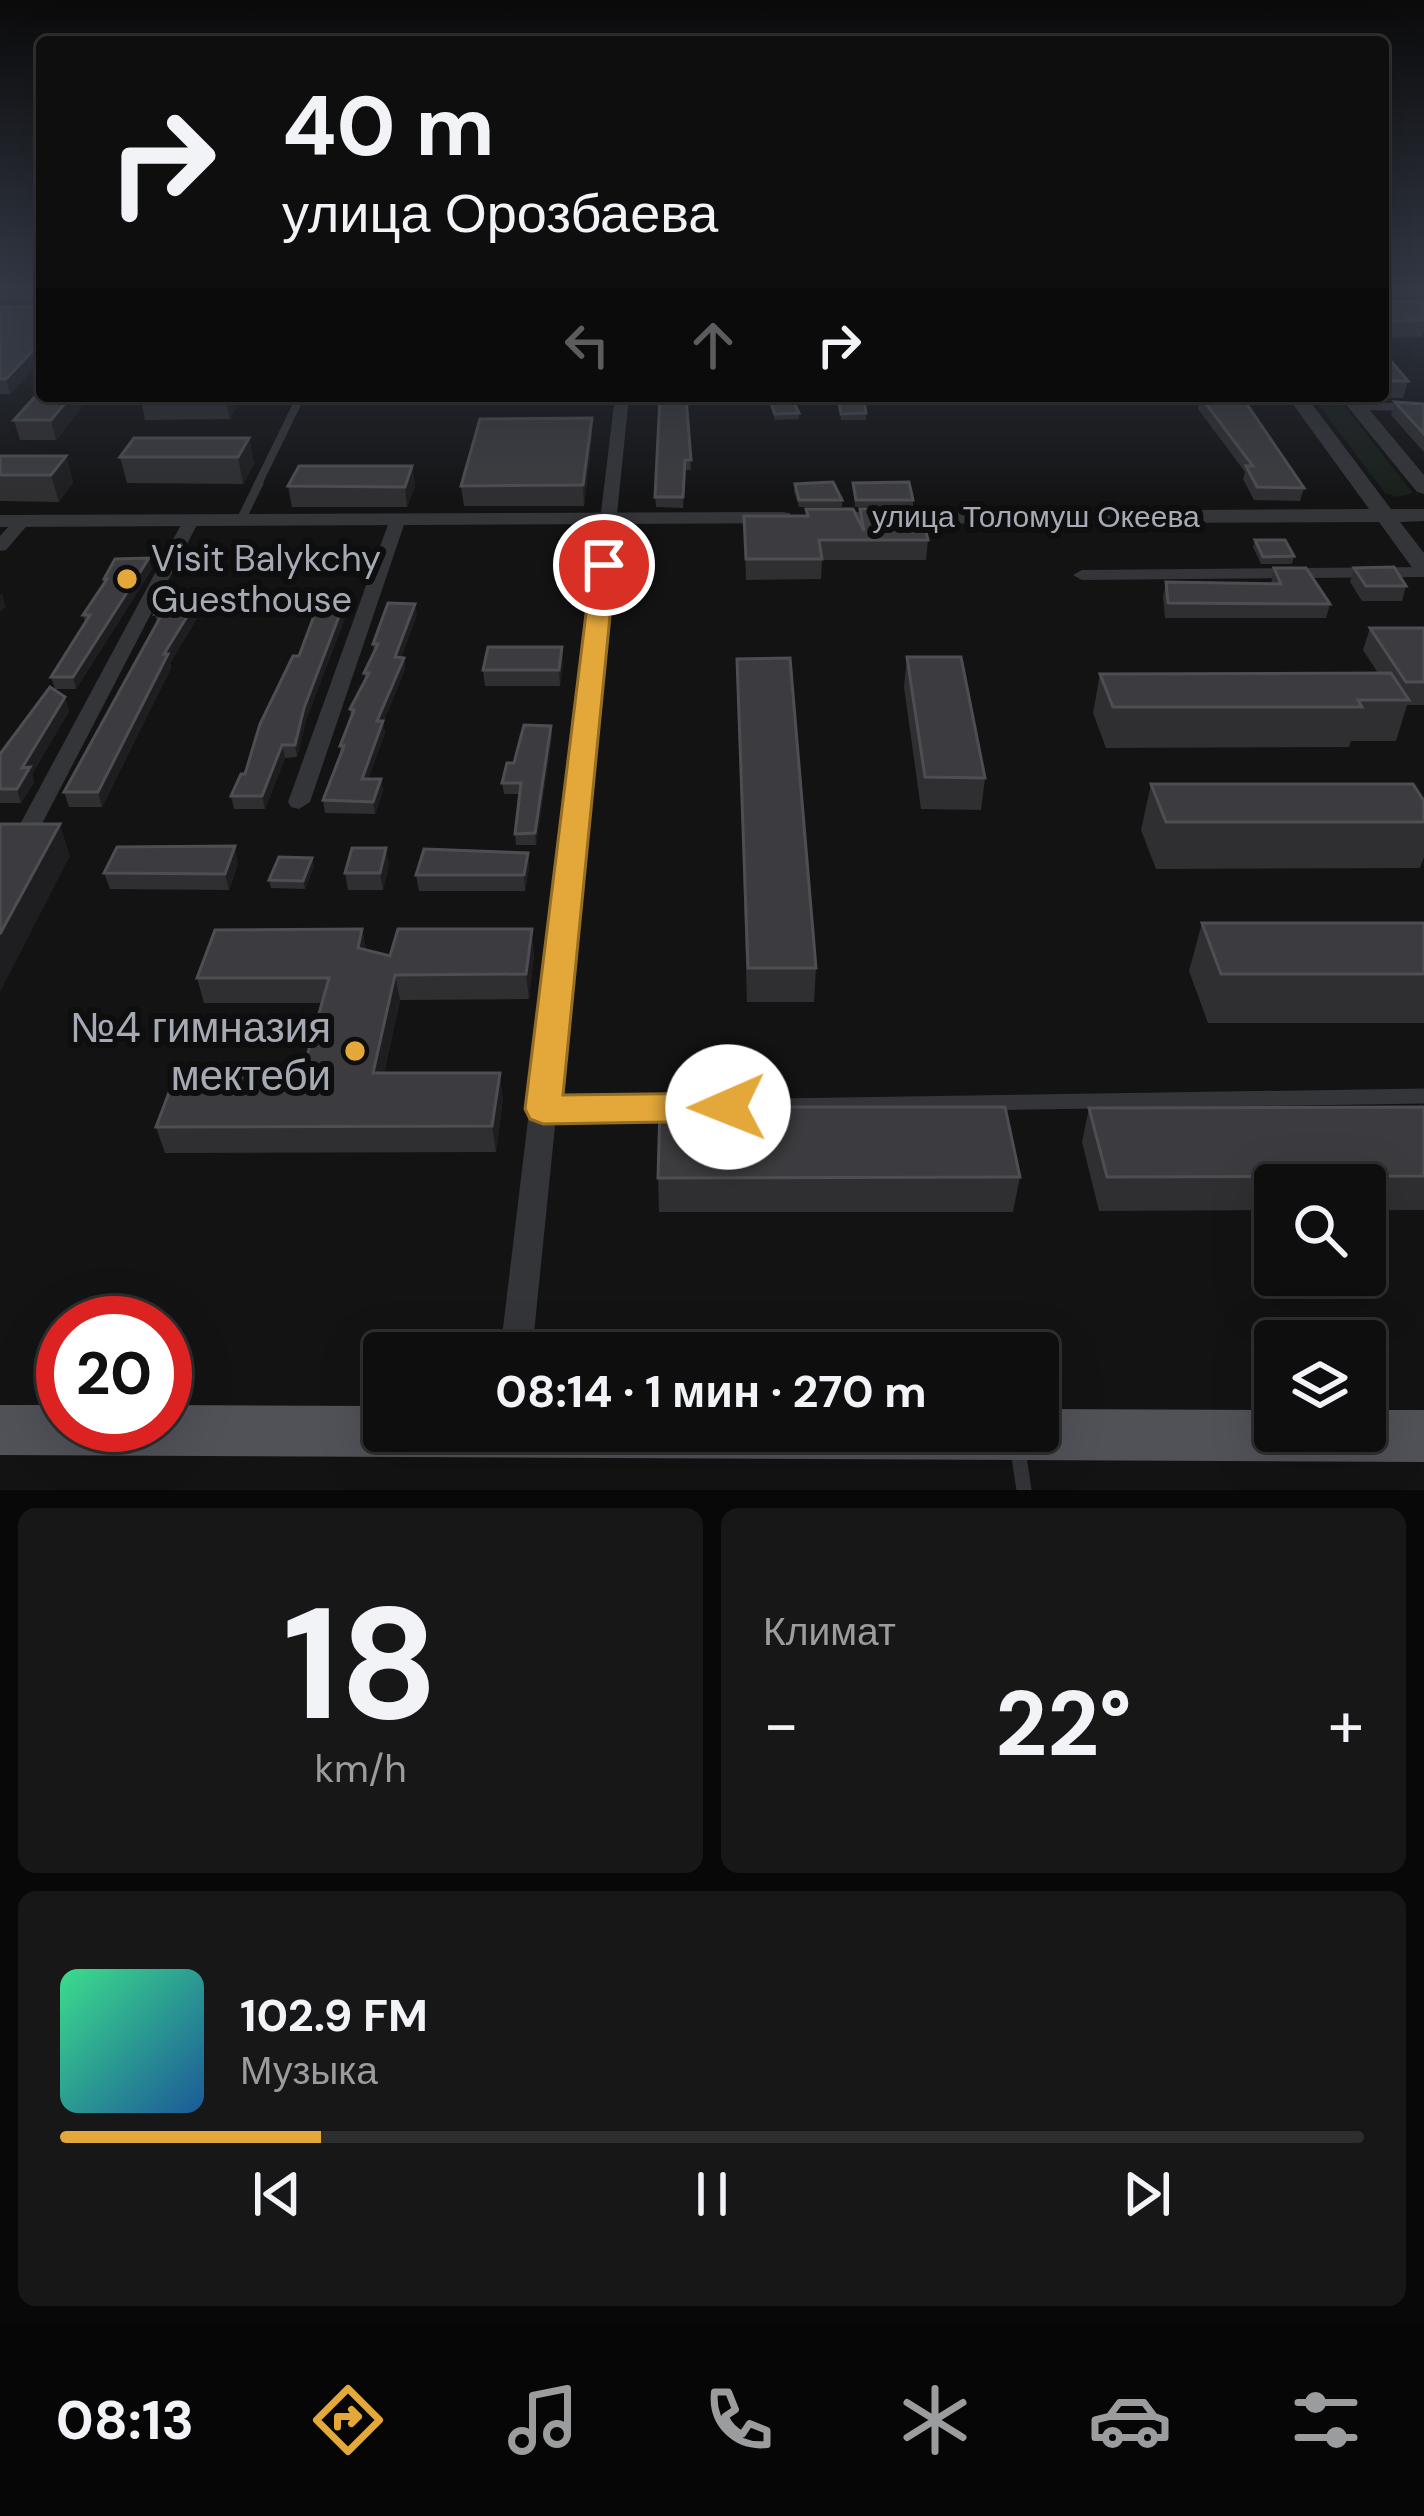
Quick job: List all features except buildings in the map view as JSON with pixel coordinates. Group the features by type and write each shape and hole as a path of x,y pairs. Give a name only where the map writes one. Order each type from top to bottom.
{"main road":[{"path":"0,1430 363,1431"},
{"path":"1059,1435 1424,1436"}],"street":[{"path":"518,1332 621,402"},
{"path":"1300,402 1424,570"},
{"path":"1353,402 1424,488"},
{"path":"1366,402 1424,406"},
{"name":"улица Толомуш Океева","path":"12,521 1424,514"},
{"path":"299,802 398,519"},
{"path":"21,843 191,520"},
{"path":"0,546 12,521"},
{"path":"1082,575 1424,570"}],"lane":[{"path":"241,520 298,402"},
{"path":"543,1109 1424,1096"},
{"path":"1018,1452 1024,1490"}],"shaded area":[{"path":"1317,402 1341,402 1413,493 1397,497 1385,493"}],"place":[{"name":"Visit Balykchy Guesthouse","path":"127,579"},
{"name":"№4 гимназия мектеби","path":"355,1051"}],"route":[{"path":"604,565 543,1109 728,1107"}]}
